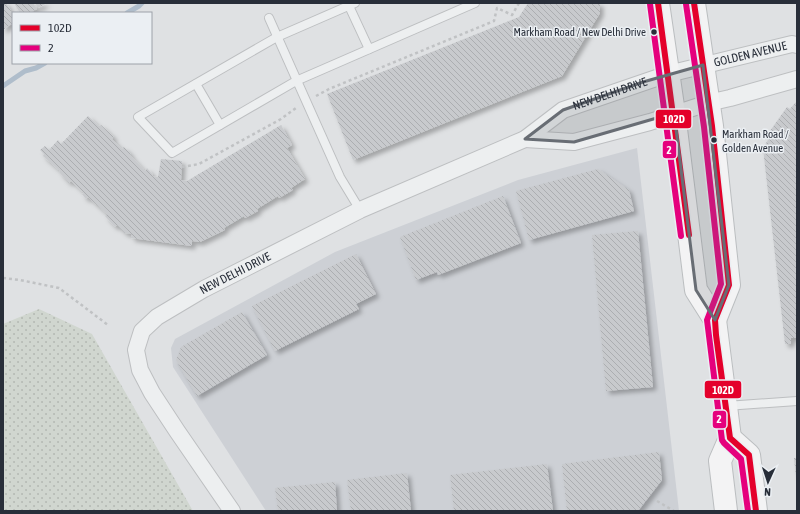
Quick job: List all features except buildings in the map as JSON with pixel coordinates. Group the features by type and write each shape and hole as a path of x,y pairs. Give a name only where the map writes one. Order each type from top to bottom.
{"main road":[{"path":"658,3 674,113 696,290 715,320 730,438 720,461 726,511"},
{"path":"694,3 712,126 729,284 715,320"},
{"path":"730,438 749,455 756,511"}],"street":[{"name":"GOLDEN AVENUE","path":"703,65 792,44 797,45"},
{"name":"NEW DELHI DRIVE","path":"232,511 152,393 140,370 136,350 142,331 157,318 204,289 360,210 525,139 563,110 668,74 703,65"},
{"path":"708,102 730,98 797,79"},
{"name":"NEW DELHI DRIVE","path":"525,139 574,142 650,122 708,102"}],"lane":[{"path":"369,49 352,4 277,37 138,117 172,153 296,81 475,3"},
{"path":"269,18 340,177 360,210"},
{"path":"196,84 220,125"},
{"path":"726,406 797,401"}],"path":[{"path":"182,167 199,164 281,119 329,89 494,21 497,8 512,15 519,3"},
{"path":"3,278 59,288 108,325"},
{"path":"657,501 674,511"}],"highlighted area":[{"path":"703,65 729,285 715,320 696,290 674,113 574,142 525,139 563,110 643,82"}],"shaded area":[{"path":"637,148 679,511 266,511 173,367 171,348 175,339 335,252 518,180"},
{"path":"39,309 92,334 193,511 3,511 3,324"}],"waterway":[{"path":"129,12 142,3"},
{"path":"3,86 25,71 43,64"}],"transit line":[{"name":"102D","path":"658,3 689,235"},
{"name":"102D","path":"694,3 712,126 729,285 715,320 716,335 730,438 749,455 756,511"},
{"name":"2","path":"650,4 681,236"},
{"name":"2","path":"686,4 704,127 721,284 707,320 722,440 741,459 748,511"}],"place":[{"name":"Markham Road / New Delhi Drive","path":"654,32"},
{"name":"Markham Road / Golden Avenue","path":"714,140"}]}
